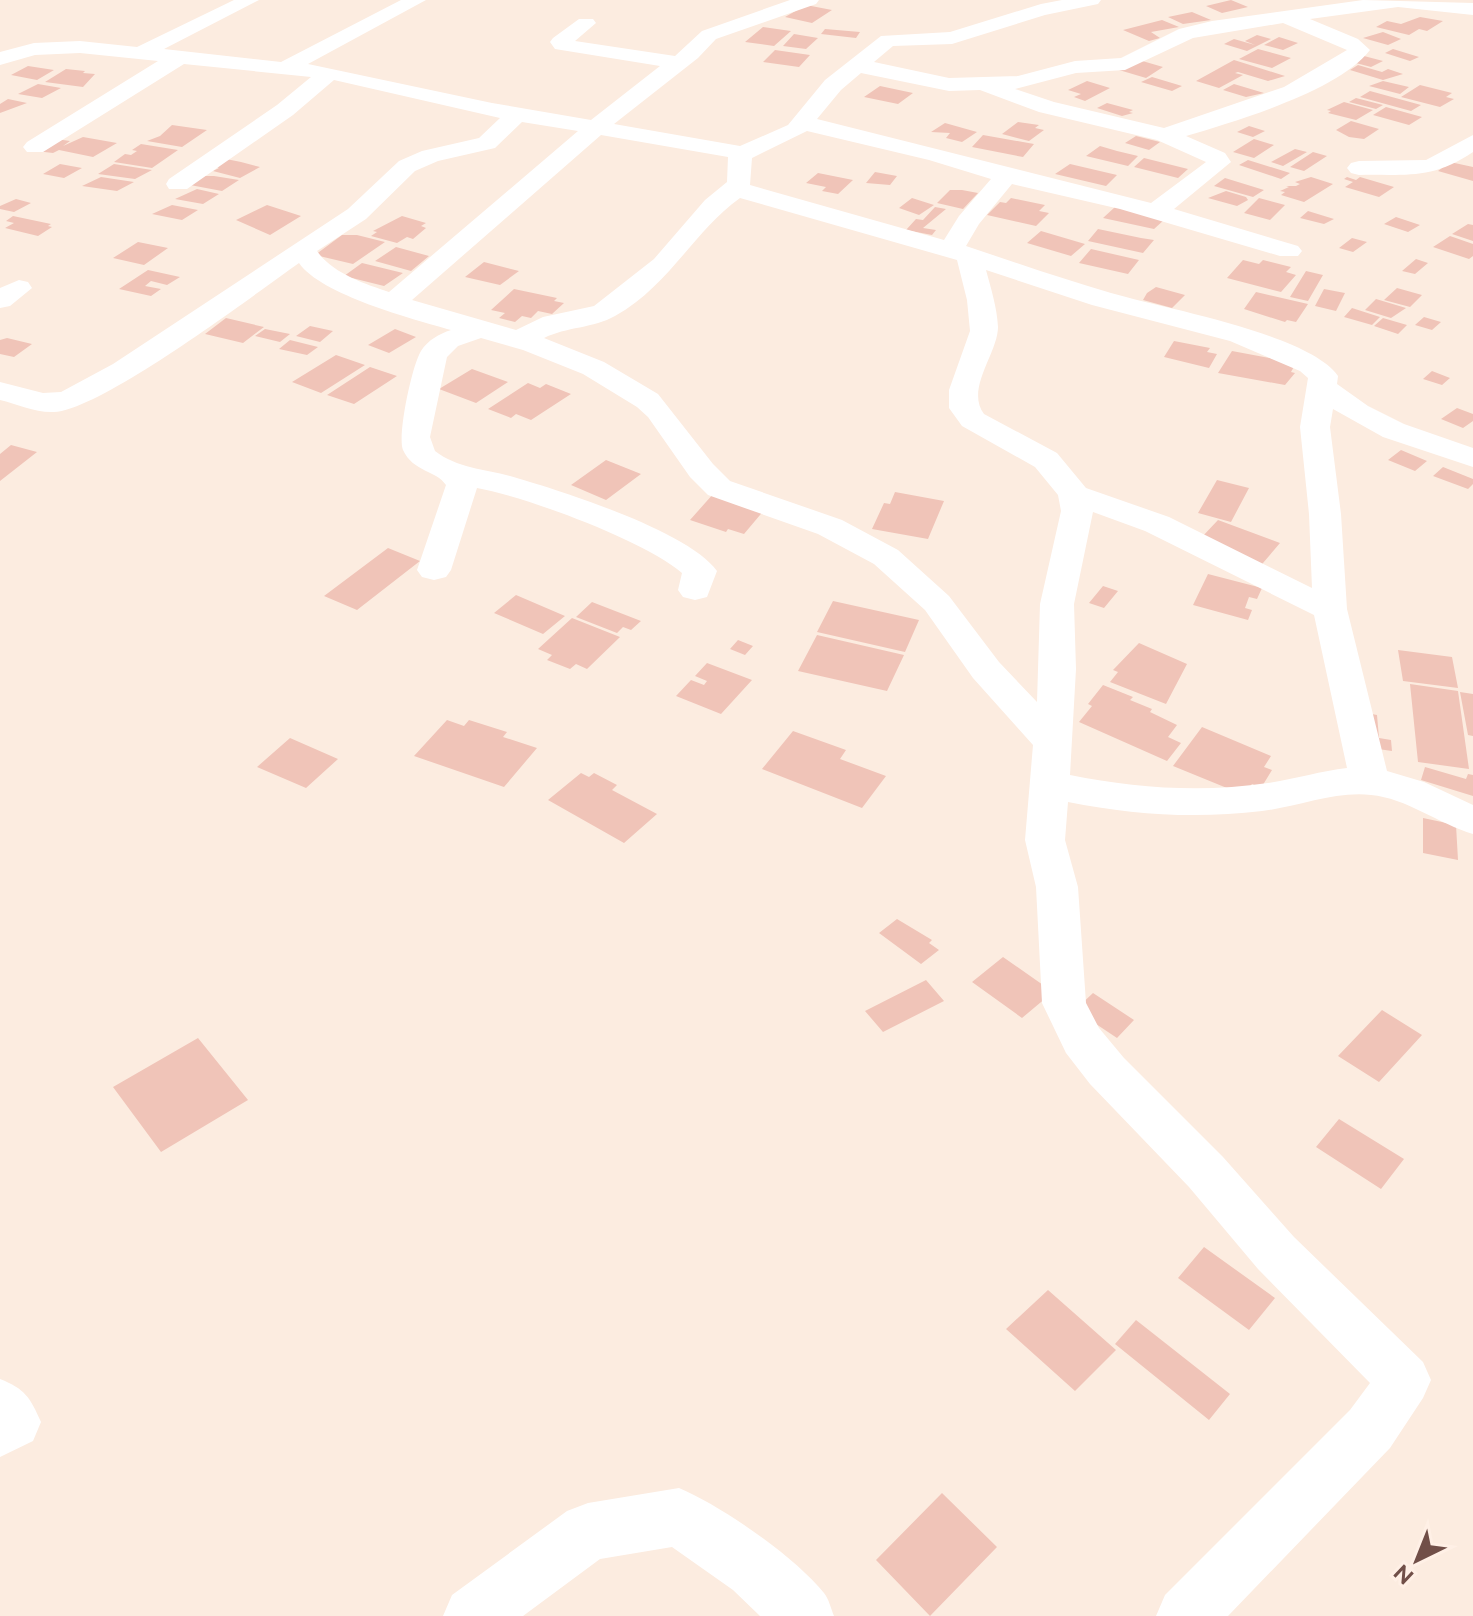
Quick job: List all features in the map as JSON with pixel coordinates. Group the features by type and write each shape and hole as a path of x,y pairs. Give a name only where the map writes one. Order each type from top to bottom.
{"street":[{"path":"142,52 249,0"},
{"path":"285,68 416,0"},
{"path":"394,302 629,99 679,63 714,31 809,0"},
{"path":"0,59 55,47 142,52 330,73 516,115 743,153 787,135 804,123 816,102 888,40 952,38 1041,10 1091,0"},
{"path":"856,66 949,85 982,85 1028,80 1075,67 1119,65 1186,33 1280,8 1304,12 1398,1 1473,9"},
{"path":"1165,135 1252,107 1304,84 1360,50 1280,8"},
{"path":"586,23 560,42 562,45 679,63"},
{"path":"35,147 182,56"},
{"path":"178,184 285,110 330,73"},
{"path":"982,85 1047,107 1165,135 1211,153 1219,162 1156,211"},
{"path":"0,391 43,402 71,398 123,370 357,214 407,166 430,156 487,143 516,115"},
{"path":"804,123 937,155 1006,176 1156,211 1289,251"},
{"path":"1359,168 1427,167 1441,163 1473,142"},
{"path":"519,339 553,323 595,315 615,305 663,265 714,205 736,189 739,159 743,153"},
{"path":"1006,176 968,221 960,253 981,300 984,331 964,390 964,408 973,420 1046,460 1074,495 1077,511 1057,604 1058,669 1045,840 1057,887 1064,1003 1082,1040 1107,1071 1206,1172 1276,1253 1404,1380 1370,1429 1186,1616"},
{"path":"736,189 960,253 1102,299 1240,335 1310,365 1323,376 1315,427 1325,514 1330,609 1370,781"},
{"path":"303,249 305,258 317,270 347,286 477,330 519,339 634,390 657,408 706,477 719,488 830,527 886,557 937,603 1050,763 1112,798 1168,803 1265,797 1370,781 1473,820"},
{"path":"477,330 448,340 433,354 415,437 418,451 427,461 456,476 477,478 524,492 678,553 700,571 695,590"},
{"path":"1322,387 1376,425 1414,441 1473,458"},
{"path":"434,570 460,497 462,485 456,476"},
{"path":"1074,495 1157,524 1243,569 1330,609"},
{"path":"0,1405 13,1422 0,1430"},
{"path":"473,1616 588,1532 679,1517 754,1569 804,1616"}],"building":[{"path":"1231,0 1248,7 1222,13 1206,6"},
{"path":"806,5 832,10 812,23 785,17"},
{"path":"1192,12 1211,20 1183,24 1168,17"},
{"path":"1420,17 1443,21 1427,31 1419,29 1409,35 1376,27 1387,21 1401,24"},
{"path":"1162,20 1179,27 1151,32 1160,38 1149,41 1123,30"},
{"path":"763,27 791,31 774,46 745,42"},
{"path":"825,29 860,32 856,38 821,34"},
{"path":"1383,32 1401,39 1388,45 1363,38"},
{"path":"794,34 818,38 806,49 783,46"},
{"path":"1257,35 1271,39 1247,51 1224,44 1234,39 1255,45 1245,41"},
{"path":"1279,37 1298,43 1283,50 1264,45"},
{"path":"1258,49 1291,58 1272,68 1239,59"},
{"path":"1393,49 1419,57 1410,61 1385,53"},
{"path":"775,50 810,55 799,67 763,62"},
{"path":"1364,56 1383,61 1371,67 1352,62"},
{"path":"1139,60 1163,67 1146,78 1119,70"},
{"path":"1234,60 1285,76 1268,81 1238,72 1235,73 1243,75 1219,88 1196,81"},
{"path":"1358,65 1403,74 1383,80 1350,70"},
{"path":"28,66 54,70 37,80 11,75"},
{"path":"66,69 95,74 83,87 45,82"},
{"path":"1152,77 1182,86 1172,91 1141,82"},
{"path":"1087,81 1110,88 1085,101 1074,97 1081,94 1068,90"},
{"path":"1383,81 1409,87 1400,94 1369,86"},
{"path":"38,84 61,88 42,98 18,94"},
{"path":"1234,84 1264,93 1246,97 1223,90"},
{"path":"1420,85 1452,93 1446,97 1454,99 1440,107 1401,97"},
{"path":"880,86 913,93 898,104 864,97"},
{"path":"1370,91 1421,105 1411,111 1360,97"},
{"path":"1356,98 1383,105 1376,109 1349,102"},
{"path":"8,99 27,103 0,113 0,104"},
{"path":"1344,102 1373,110 1356,120 1328,113 1331,111 1327,110"},
{"path":"1107,103 1133,110 1129,112 1133,113 1122,116 1097,108"},
{"path":"1386,107 1422,117 1409,125 1373,115"},
{"path":"1351,121 1379,129 1364,139 1349,137 1336,130"},
{"path":"1018,122 1039,125 1035,128 1044,130 1029,141 1002,134"},
{"path":"945,123 977,132 962,142 946,138 950,133 931,132"},
{"path":"172,125 207,130 182,147 147,141 160,136"},
{"path":"1249,126 1265,131 1253,137 1237,132"},
{"path":"983,135 1034,144 1023,157 972,147"},
{"path":"1136,136 1160,142 1149,150 1125,143"},
{"path":"83,137 117,143 93,157 59,150 53,153 36,151 56,139 70,141 63,146"},
{"path":"1254,139 1274,145 1254,158 1233,152"},
{"path":"141,144 178,150 152,168 114,162 125,154 131,155 137,151 132,150"},
{"path":"1100,146 1138,156 1128,166 1086,156"},
{"path":"1295,149 1307,152 1283,166 1271,162"},
{"path":"1313,152 1327,156 1304,171 1290,167"},
{"path":"1144,158 1188,169 1178,178 1134,167"},
{"path":"226,159 260,167 240,178 213,171 219,168 213,166"},
{"path":"1248,160 1290,173 1281,179 1239,165"},
{"path":"1450,162 1473,167 1473,181 1438,171"},
{"path":"60,164 82,168 64,178 43,174"},
{"path":"114,164 152,170 135,179 98,174"},
{"path":"1070,164 1117,175 1106,186 1055,174"},
{"path":"875,172 897,176 890,185 866,183"},
{"path":"818,173 853,180 838,194 822,191 826,187 806,183"},
{"path":"203,176 239,180 222,191 190,185"},
{"path":"101,177 134,182 117,191 82,186"},
{"path":"1311,177 1333,184 1304,202 1281,195 1285,192 1280,191 1289,187 1286,186 1296,186 1300,184 1295,182"},
{"path":"1360,177 1394,187 1379,197 1345,187 1353,182 1344,179 1356,180"},
{"path":"1225,178 1264,190 1253,197 1214,186"},
{"path":"197,189 219,194 203,204 175,199"},
{"path":"950,190 978,193 963,209 937,203"},
{"path":"1226,191 1248,200 1237,206 1208,198"},
{"path":"912,198 934,205 919,215 899,208"},
{"path":"1011,198 1045,205 1039,211 1049,213 1036,226 987,215 1000,202 1006,203"},
{"path":"1259,198 1285,205 1270,220 1244,213"},
{"path":"16,199 31,203 14,212 0,209 0,206"},
{"path":"172,205 198,210 182,220 152,214"},
{"path":"267,205 301,216 270,235 236,220"},
{"path":"935,207 946,209 923,228 936,230 932,235 906,230 916,219 923,220"},
{"path":"1115,207 1164,220 1154,229 1103,218"},
{"path":"1308,211 1334,219 1324,224 1300,218"},
{"path":"13,216 51,224 48,226 52,227 38,236 5,228 14,223 6,221"},
{"path":"402,216 426,223 421,226 426,228 413,239 407,237 397,243 371,236 377,232 373,231"},
{"path":"1396,217 1420,225 1408,232 1384,224"},
{"path":"1468,224 1473,225 1473,241 1452,234"},
{"path":"1098,229 1154,240 1143,253 1088,241"},
{"path":"1041,231 1085,244 1071,256 1027,243"},
{"path":"342,235 357,235 385,242 353,264 315,255"},
{"path":"1450,236 1473,244 1473,256 1469,259 1433,247"},
{"path":"1352,238 1367,242 1353,252 1339,248"},
{"path":"138,242 168,248 144,265 113,258"},
{"path":"396,247 429,256 411,271 375,261"},
{"path":"1091,249 1139,260 1128,274 1079,263"},
{"path":"1416,259 1428,263 1415,274 1402,271"},
{"path":"1243,260 1259,264 1263,260 1291,267 1286,272 1296,275 1281,292 1227,278"},
{"path":"484,262 519,271 500,285 465,277"},
{"path":"362,263 403,273 384,286 344,276"},
{"path":"148,270 180,277 167,285 151,281 145,286 161,289 151,296 119,289"},
{"path":"1306,271 1323,275 1308,301 1290,297"},
{"path":"1156,287 1185,295 1172,308 1143,300"},
{"path":"1397,288 1422,295 1410,307 1384,300"},
{"path":"514,289 557,298 554,301 564,303 552,314 538,311 531,318 522,316 515,322 499,318 505,313 491,310"},
{"path":"1324,289 1345,293 1336,311 1315,306"},
{"path":"1256,292 1308,304 1296,322 1285,322 1244,309"},
{"path":"1376,299 1406,308 1391,318 1365,310"},
{"path":"1352,308 1380,317 1372,325 1344,317"},
{"path":"1424,317 1441,322 1432,330 1415,325"},
{"path":"226,318 264,327 243,343 205,334"},
{"path":"1383,318 1407,325 1398,334 1374,326"},
{"path":"310,326 333,331 320,342 296,336"},
{"path":"265,329 290,334 280,342 255,336"},
{"path":"395,329 416,337 389,353 368,345"},
{"path":"7,338 32,344 14,357 0,354 0,340"},
{"path":"290,340 318,347 307,355 279,349"},
{"path":"1174,341 1210,348 1207,352 1217,354 1209,368 1164,357"},
{"path":"1232,351 1296,363 1291,372 1295,373 1285,385 1218,373"},
{"path":"336,355 365,365 321,393 292,382"},
{"path":"370,367 397,376 354,404 327,395"},
{"path":"472,369 508,382 476,403 439,389"},
{"path":"1432,371 1450,378 1442,385 1423,379"},
{"path":"528,383 540,388 546,384 571,394 531,420 516,414 511,418 488,409"},
{"path":"1457,408 1473,414 1473,421 1463,428 1441,419"},
{"path":"11,445 37,452 0,481 0,454"},
{"path":"1401,450 1427,461 1415,471 1388,460"},
{"path":"606,460 641,474 606,500 571,485"},
{"path":"1443,467 1473,479 1473,484 1468,489 1433,476"},
{"path":"1217,480 1249,488 1231,522 1198,513"},
{"path":"895,492 944,501 928,539 872,529 884,503 890,504"},
{"path":"714,493 766,508 744,534 728,529 726,532 690,520"},
{"path":"1218,520 1280,543 1257,570 1201,538"},
{"path":"388,548 420,561 357,610 324,596"},
{"path":"1208,574 1262,588 1257,599 1249,597 1245,608 1252,610 1248,620 1193,605"},
{"path":"1103,586 1118,591 1104,608 1089,603"},
{"path":"516,595 565,616 543,634 494,613"},
{"path":"833,601 919,620 905,652 817,632"},
{"path":"592,602 641,621 631,630 623,627 617,633 576,617"},
{"path":"572,618 620,637 587,669 576,664 570,669 547,660 552,655 538,649"},
{"path":"817,635 904,655 887,691 798,671"},
{"path":"738,640 753,646 745,655 730,649"},
{"path":"1139,643 1187,664 1166,704 1110,682 1118,672 1113,670"},
{"path":"1398,650 1452,657 1458,688 1403,681"},
{"path":"707,663 752,680 721,714 676,696 691,680 704,685 707,681 695,676"},
{"path":"1410,684 1458,691 1469,769 1418,762"},
{"path":"1103,685 1133,697 1130,700 1177,725 1168,737 1181,743 1167,761 1079,722"},
{"path":"1460,692 1473,694 1473,736 1468,735"},
{"path":"1361,712 1377,715 1379,738 1391,740 1392,751 1364,747"},
{"path":"447,720 464,726 469,720 507,732 503,737 537,748 504,787 414,756"},
{"path":"1202,727 1271,756 1264,767 1272,770 1261,788 1252,784 1244,795 1173,766"},
{"path":"793,731 846,750 840,759 886,776 862,808 762,769"},
{"path":"290,738 338,759 306,788 257,767"},
{"path":"1425,767 1466,779 1468,774 1473,775 1473,796 1421,780"},
{"path":"581,773 589,777 594,773 617,785 612,790 657,814 624,843 548,800"},
{"path":"1423,818 1456,825 1458,860 1423,853"},
{"path":"897,919 932,940 929,943 939,950 921,964 879,933"},
{"path":"1003,957 1053,992 1022,1018 972,982"},
{"path":"926,980 944,1001 883,1032 865,1011"},
{"path":"1093,993 1134,1020 1117,1038 1075,1010"},
{"path":"1382,1010 1422,1035 1379,1082 1338,1056"},
{"path":"198,1038 248,1100 161,1152 113,1087"},
{"path":"1339,1119 1404,1159 1381,1189 1316,1147"},
{"path":"1204,1247 1275,1298 1249,1330 1178,1278"},
{"path":"1048,1290 1116,1350 1075,1391 1006,1329"},
{"path":"1136,1320 1230,1394 1209,1420 1115,1344"},
{"path":"942,1493 997,1547 930,1616 876,1560"}]}
